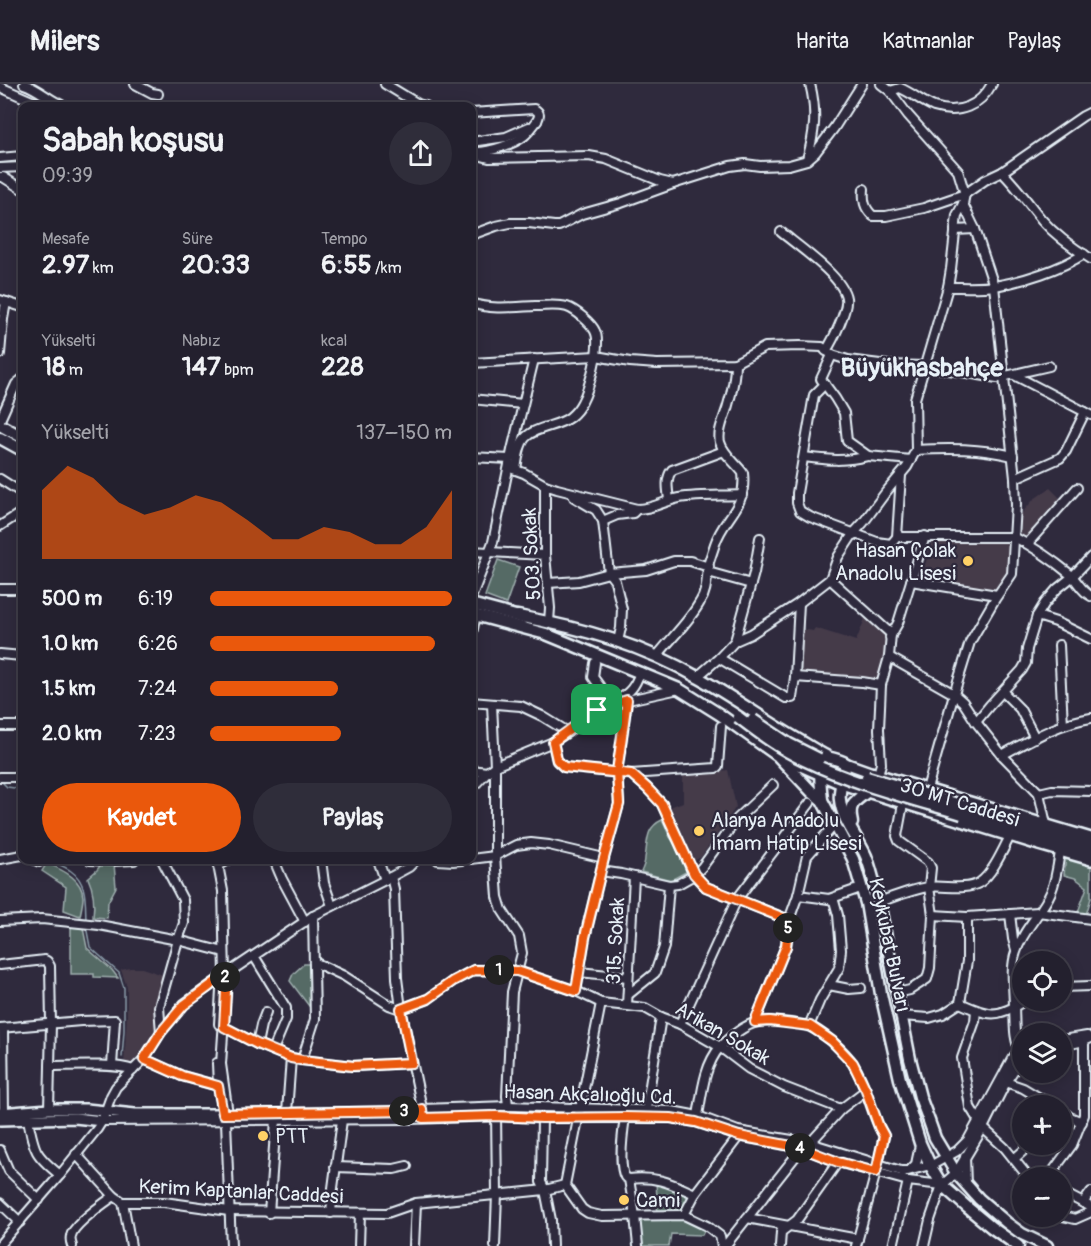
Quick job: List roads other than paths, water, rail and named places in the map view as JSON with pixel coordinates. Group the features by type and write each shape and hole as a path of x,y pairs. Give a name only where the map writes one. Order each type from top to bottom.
{"highway":[{"path":"0,425 18,435"},
{"path":"0,438 18,448"},
{"path":"476,605 626,650 665,666 714,693 740,715"},
{"name":"Keykubat Bulvarı","path":"476,615 546,634 679,689 783,759 822,800 853,859 866,903 881,994 900,1079 930,1165 942,1185 991,1227 1018,1246"},
{"path":"518,616 565,625 657,656 698,677 783,732 828,757 845,763"},
{"path":"546,634 597,649 653,670 740,715 806,753 845,771 1091,853"},
{"path":"783,759 795,760 801,755 802,742"},
{"path":"822,800 822,765 828,757"},
{"name":"Keykubat Bulvarı","path":"845,763 841,784 842,809 866,856 879,902 901,1016 920,1097 935,1138 956,1173 979,1199 1022,1234 1047,1246"},
{"path":"854,835 851,805 867,792 864,790 865,782 876,773"},
{"path":"963,810 1091,845"}],"main road":[{"name":"30 MT Caddesi","path":"783,759 841,784 1091,860"},
{"name":"30 MT Caddesi","path":"845,763 1091,838"},
{"path":"1,1115 49,1109 226,1116"},
{"path":"1,1115 28,1119 75,1118 102,1121"}],"street":[{"path":"0,87 10,84"},
{"path":"24,84 34,87 55,102"},
{"path":"135,84 158,94"},
{"path":"385,84 415,102"},
{"path":"807,160 815,117 810,84"},
{"path":"476,233 510,223 560,226 582,214 730,166 789,165 807,160 834,128 862,84"},
{"path":"698,677 735,641 751,634 799,603 830,579 838,557 853,534 901,474 916,450 915,399 948,286 957,215 965,194 958,171 881,84"},
{"path":"890,92 900,88 934,107 958,110 967,108 981,99 992,84"},
{"path":"0,87 34,102"},
{"path":"476,113 534,109 539,112 537,121 523,137 510,144 476,153"},
{"path":"864,189 864,203 873,216 886,216 924,208 965,194 1091,112"},
{"path":"476,142 506,137 537,121"},
{"path":"476,143 484,152 497,158"},
{"path":"476,154 489,158 589,156 606,159 660,181 674,184"},
{"path":"0,158 18,156"},
{"path":"0,168 18,167"},
{"path":"1002,172 1064,241 1089,258"},
{"path":"0,177 18,187"},
{"path":"927,789 970,642 1012,574 1016,505 1015,478 994,286 975,230 963,204"},
{"path":"955,230 975,230"},
{"path":"781,232 819,262 843,288 846,300 843,314 821,379 844,413 847,441 868,456"},
{"path":"948,286 994,286 1089,258"},
{"path":"0,354 3,301 18,306"},
{"path":"476,305 481,307 553,306 568,308 575,311 597,334 596,356 585,394 578,409 567,420 537,431 526,437 521,444 489,552 476,585"},
{"path":"476,310 481,307"},
{"path":"476,363 596,356 657,364 735,363 765,347 800,346 822,347 829,353 848,360 925,366 997,378 1049,366"},
{"path":"512,469 510,459 534,359"},
{"path":"657,656 700,603 705,592 708,569 716,541 738,506 742,495 743,473 724,451 719,440 722,421 728,408 735,363"},
{"path":"1014,375 1088,413 1060,458 1015,478"},
{"path":"0,420 18,382"},
{"path":"825,384 814,395 797,493 800,511 853,534 891,544 897,537 901,474"},
{"path":"476,399 523,404"},
{"path":"916,450 944,448 988,450 1013,456"},
{"path":"669,500 668,479 672,470 724,451"},
{"path":"804,457 851,460 868,456 911,460"},
{"path":"476,457 510,459"},
{"path":"512,469 545,485 637,509 650,508 683,497 742,495"},
{"path":"0,479 18,490"},
{"name":"503. Sokak","path":"545,485 545,555 549,622"},
{"path":"1028,543 1077,488"},
{"path":"572,493 596,510 603,521 609,573 615,581 622,609 618,641"},
{"path":"603,521 617,515 633,513 637,509"},
{"path":"0,526 18,515"},
{"path":"890,637 898,623 925,536"},
{"path":"897,537 1014,537 1028,543 1072,577 1091,596"},
{"path":"735,641 751,584 760,538"},
{"path":"476,551 545,555"},
{"path":"976,722 1022,670 1026,663 1027,649 1037,616 1045,603 1091,557"},
{"path":"548,583 579,581 609,573 646,570 674,561 690,561 751,584"},
{"path":"830,579 891,634 889,657 881,685 879,729 881,764 876,773"},
{"path":"911,580 997,595"},
{"path":"0,589 18,590"},
{"path":"719,658 786,698 792,698 799,603"},
{"path":"1037,616 1056,622 1091,639"},
{"path":"1059,645 1063,725"},
{"path":"0,654 18,656"},
{"path":"889,657 954,694 963,702 1002,756 1039,793 1046,824"},
{"path":"595,663 593,677 614,704"},
{"path":"614,704 629,693 636,684 640,672"},
{"path":"795,677 881,685"},
{"path":"476,784 495,766 553,742 597,710 627,700 679,689"},
{"path":"1003,692 1020,709 1035,738"},
{"path":"576,991 585,937 619,804 617,772 627,700"},
{"path":"476,702 521,706 568,732"},
{"path":"492,704 498,897 502,910 519,936 522,953 513,992 508,1106"},
{"path":"1002,756 1063,725 1091,718"},
{"path":"0,726 18,726"},
{"path":"553,742 557,760 564,767 631,774 716,768 721,726"},
{"path":"476,771 487,772"},
{"path":"631,774 662,804 694,874 706,887 789,920"},
{"path":"0,777 18,777"},
{"path":"601,871 669,885 678,884 702,867 737,819 772,785"},
{"path":"1039,793 1052,790 1091,791"},
{"path":"680,1023 737,899 810,803"},
{"path":"897,993 910,990 927,979 930,968 933,915 928,862 900,841 897,836 903,804"},
{"path":"755,1022 786,946 789,920 798,895 807,856 829,831"},
{"path":"879,902 904,892 929,887 966,887 980,882 994,866 1010,836"},
{"path":"476,858 495,856 516,845 531,843 604,858"},
{"path":"1016,950 1030,923 1050,893 1060,852"},
{"path":"0,859 18,856"},
{"path":"161,1032 159,1007 184,923 183,900 164,864"},
{"path":"218,864 223,891 226,991 221,1064 226,1116 231,1246"},
{"path":"276,864 305,922"},
{"path":"322,864 324,883 332,906"},
{"path":"380,864 394,889 397,978 423,1118"},
{"path":"0,1244 97,1129 116,1087 144,1059 161,1032 184,1005 211,984 313,916 412,864"},
{"name":"315. Sokak","path":"627,1005 634,877"},
{"path":"629,994 655,973 664,947 669,885"},
{"path":"829,899 855,890"},
{"path":"798,895 834,901 838,915 840,968 820,1000 810,1026"},
{"path":"933,915 967,916 1038,912 1091,919"},
{"path":"1010,914 1016,950"},
{"path":"302,1060 315,1019 313,916"},
{"path":"901,1016 929,1018 943,1014 960,1003 968,961 967,916"},
{"path":"0,921 42,919 99,925 178,940 224,952"},
{"path":"254,956 286,1008 286,1019 273,1050"},
{"path":"0,965 45,960 50,966 49,1109"},
{"path":"314,962 344,976 389,1005 401,1009"},
{"name":"Arikan Sokak","path":"401,1009 428,999 453,981 474,970 517,971 576,991 601,1003 645,1008 661,1017 680,1023 720,1047 749,1069 784,1087 841,1109"},
{"path":"579,972 628,977"},
{"path":"225,975 221,990 217,1054 218,1086 226,1116"},
{"path":"211,984 221,990"},
{"path":"829,985 849,989 861,988"},
{"path":"1072,987 1091,986"},
{"path":"601,1003 565,1185 582,1209 602,1216 684,1215 720,1236 724,1246 802,1148"},
{"path":"960,1003 976,1010 996,1014 1012,1009"},
{"path":"976,1010 975,1022 962,1058 970,1107 981,1125 1020,1167"},
{"path":"257,1044 266,1012"},
{"path":"646,1110 661,1017"},
{"path":"1,1115 2,1028 116,1020 112,1066"},
{"path":"697,1119 707,1069 720,1047 736,1033 755,1022 770,1021 810,1026 832,1041 853,1063 884,1136 857,1243 747,1218"},
{"path":"224,1027 291,1058 353,1066 412,1063"},
{"path":"1072,1039 1089,1038"},
{"path":"1072,1043 1089,1038"},
{"path":"1056,1167 1072,1146 1084,1115 1089,1038"},
{"path":"287,1112 291,1058"},
{"path":"144,1059 182,1076 218,1086"},
{"path":"924,1246 942,1185 956,1173 1012,1059"},
{"path":"50,1066 112,1066 133,1070"},
{"path":"981,1125 1012,1071"},
{"path":"1006,1082 1035,1095"},
{"path":"810,1143 841,1109 866,1090"},
{"name":"Hasan Akçalıoğlu Cd.","path":"102,1121 287,1112 415,1111 508,1106 625,1117 697,1119 739,1136 802,1148 838,1162 901,1171 930,1165 957,1151 981,1125"},
{"path":"495,1246 496,1107"},
{"name":"Hasan Akçalıoğlu Cd.","path":"226,1116 276,1120 496,1116 542,1118 579,1113 672,1111 738,1131 810,1143 908,1181 942,1185"},
{"path":"625,1117 622,1140 622,1171 625,1177 629,1179 653,1178 695,1194"},
{"path":"542,1118 541,1182 545,1190 551,1220 552,1246"},
{"path":"1072,1118 1082,1122"},
{"path":"28,1119 33,1145 42,1161 60,1175"},
{"path":"269,1213 276,1120"},
{"path":"331,1213 342,1120"},
{"path":"684,1215 695,1194 739,1136"},
{"path":"908,1171 916,1164 921,1143"},
{"path":"0,1150 9,1171 39,1200"},
{"name":"Kerim Kaptanlar Caddesi","path":"76,1154 114,1196 123,1202 164,1202 229,1211 387,1213 416,1203 545,1190 565,1185"},
{"path":"1014,1159 1019,1155"},
{"path":"965,1156 966,1185"},
{"path":"780,1246 781,1232 797,1220 838,1162"},
{"path":"335,1167 394,1169 407,1166"},
{"path":"629,1179 638,1246"},
{"path":"893,1246 908,1181"},
{"path":"1083,1203 1091,1192"},
{"path":"72,1246 73,1232 90,1214 114,1196"},
{"path":"1072,1197 1091,1207"},
{"path":"123,1202 131,1246"},
{"path":"0,1203 20,1222"},
{"path":"414,1246 416,1203"},
{"path":"1072,1218 1091,1212"},
{"path":"359,1246 360,1213"}],"waterway":[{"path":"1,781 7,787 18,788"},
{"path":"58,864 71,871 80,881 83,887 86,921"},
{"path":"86,926 90,947 119,973 124,988 122,1057"}],"place":[{"name":"Hasan Çolak Anadolu Lisesi","path":"968,561"},
{"name":"Alanya Anadolu İmam Hatip Lisesi","path":"699,831"},
{"name":"PTT","path":"263,1136"},
{"name":"Cami","path":"624,1200"}],"district":[{"name":"Büyükhasbahçe","path":"922,367"}]}
